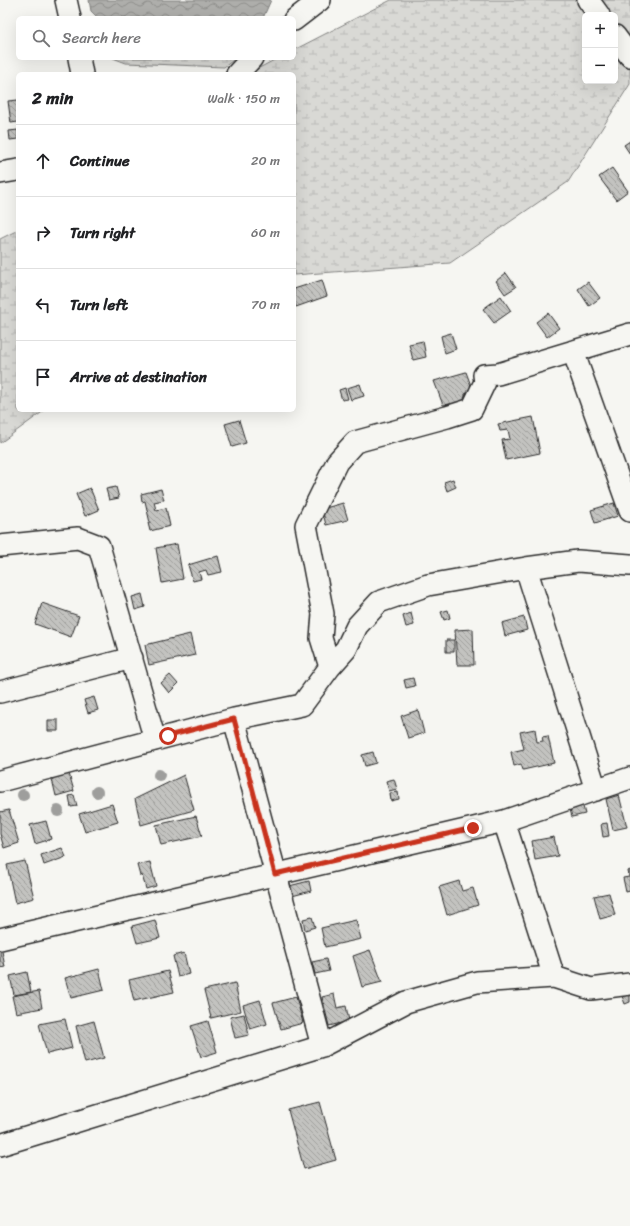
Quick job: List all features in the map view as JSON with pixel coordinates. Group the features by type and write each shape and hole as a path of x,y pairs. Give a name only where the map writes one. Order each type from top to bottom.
{"street":[{"path":"66,0 70,16"},
{"path":"296,18 320,0"},
{"path":"588,0 597,12"},
{"path":"79,60 82,72"},
{"path":"239,72 250,60"},
{"path":"0,173 16,170"},
{"path":"330,667 321,638 322,614 306,525 337,462 354,442 472,409 485,382 484,375 498,374 630,334"},
{"path":"573,351 630,511"},
{"path":"0,546 78,538 99,546 155,740"},
{"path":"0,781 234,719 302,705 330,667 346,649 357,626 379,602 428,585 526,568 578,561 630,565"},
{"path":"526,568 596,790"},
{"path":"0,692 132,658"},
{"path":"234,719 322,1046"},
{"path":"0,939 504,821 630,778"},
{"path":"504,821 554,977"},
{"path":"0,1145 322,1046 406,1002 477,982 554,977 592,989 630,984"}],"green space":[{"path":"391,0 630,0 630,84 568,182 450,263 296,275 296,72 252,72 274,60 296,60 296,49"},
{"path":"118,60 233,60 224,67 126,63"},
{"path":"16,231 16,412 42,412 0,443 0,239"}],"water":[{"path":"89,0 271,0 264,16 96,16 91,11"}],"building":[{"path":"16,100 16,122 11,123 8,101"},
{"path":"16,130 16,139 10,140 9,131"},
{"path":"630,141 630,154 624,145"},
{"path":"612,168 628,191 616,200 599,177"},
{"path":"506,273 516,287 505,294 496,281"},
{"path":"322,280 327,296 296,307 296,288"},
{"path":"588,282 600,298 589,306 578,289"},
{"path":"501,296 511,311 494,323 483,309"},
{"path":"548,313 559,328 547,337 536,322"},
{"path":"451,333 456,349 445,353 441,336"},
{"path":"423,341 426,357 413,360 409,344"},
{"path":"466,372 473,391 465,394 465,402 443,405 434,381"},
{"path":"360,384 364,396 351,400 347,388"},
{"path":"345,388 348,399 342,400 339,390"},
{"path":"533,417 540,453 506,460 502,440 510,439 508,430 500,431 498,424"},
{"path":"239,420 246,443 232,447 225,424"},
{"path":"453,479 456,487 447,491 444,482"},
{"path":"116,487 119,498 109,500 106,489"},
{"path":"90,488 99,510 85,516 76,494"},
{"path":"161,489 164,500 154,502 156,510 166,508 170,526 150,531 148,523 150,523 145,501 142,502 141,494"},
{"path":"343,503 348,520 326,525 322,509"},
{"path":"614,503 618,516 595,523 591,510"},
{"path":"177,544 183,579 162,583 156,548"},
{"path":"218,556 222,572 208,575 206,570 199,572 201,579 193,581 188,565"},
{"path":"142,594 145,607 135,610 132,597"},
{"path":"42,603 79,616 71,637 35,624"},
{"path":"448,610 450,618 444,620 441,612"},
{"path":"411,613 414,625 406,627 403,616"},
{"path":"524,617 527,630 505,636 502,623"},
{"path":"473,629 474,665 457,665 455,630"},
{"path":"190,634 195,655 149,665 145,645"},
{"path":"446,640 454,640 454,652 446,652"},
{"path":"170,675 178,684 169,693 161,683"},
{"path":"413,678 415,686 406,688 404,680"},
{"path":"94,697 98,710 88,713 84,700"},
{"path":"418,710 424,733 408,738 401,716"},
{"path":"48,720 58,720 58,731 48,731"},
{"path":"535,729 537,742 543,741 542,737 548,736 554,763 523,770 521,764 514,766 511,752 524,749 520,732"},
{"path":"373,752 376,763 365,766 362,755"},
{"path":"68,770 74,791 56,796 51,775"},
{"path":"184,775 194,810 141,825 135,799"},
{"path":"394,779 397,789 389,791 386,781"},
{"path":"398,792 399,799 391,801 390,793"},
{"path":"74,795 77,806 71,807 69,796"},
{"path":"619,795 627,827 613,830 606,799"},
{"path":"581,799 585,814 572,817 568,802"},
{"path":"112,804 118,822 85,832 79,814"},
{"path":"9,810 19,843 4,848 0,834 0,812"},
{"path":"196,816 202,836 161,845 156,825"},
{"path":"46,821 51,839 35,844 30,825"},
{"path":"607,823 609,836 603,837 601,824"},
{"path":"554,837 558,856 535,860 532,841"},
{"path":"62,848 66,857 44,865 41,855"},
{"path":"25,861 34,898 15,903 7,865"},
{"path":"150,862 156,886 146,889 137,865"},
{"path":"630,870 630,891 626,892 623,878 629,877 628,871"},
{"path":"309,881 311,891 292,896 289,886"},
{"path":"459,881 462,891 473,888 478,905 447,915 439,887"},
{"path":"609,893 615,915 600,919 594,896"},
{"path":"312,917 315,927 305,930 303,919"},
{"path":"155,920 160,938 137,943 132,926"},
{"path":"356,920 361,939 325,947 321,928"},
{"path":"370,950 382,982 362,987 353,956"},
{"path":"0,951 2,951 5,967 0,968"},
{"path":"184,953 189,974 178,977 173,956"},
{"path":"326,959 329,971 315,974 312,962"},
{"path":"99,969 104,990 71,998 65,978"},
{"path":"168,971 174,992 134,1001 129,980"},
{"path":"27,972 31,992 14,995 10,976"},
{"path":"235,983 241,1011 211,1018 204,990"},
{"path":"39,991 42,1008 16,1013 12,996"},
{"path":"630,993 630,1002 625,1004 622,996"},
{"path":"334,994 337,1008 346,1006 349,1021 329,1026 322,997"},
{"path":"296,997 303,1023 281,1029 273,1003"},
{"path":"260,1000 267,1024 250,1029 243,1005"},
{"path":"244,1014 249,1035 235,1038 230,1017"},
{"path":"65,1019 72,1048 47,1054 39,1024"},
{"path":"94,1021 104,1058 85,1063 76,1026"},
{"path":"208,1021 217,1052 201,1057 191,1026"},
{"path":"320,1102 336,1160 304,1169 288,1110"}],"route":[{"path":"168,736 234,719 275,874 473,828"}]}
